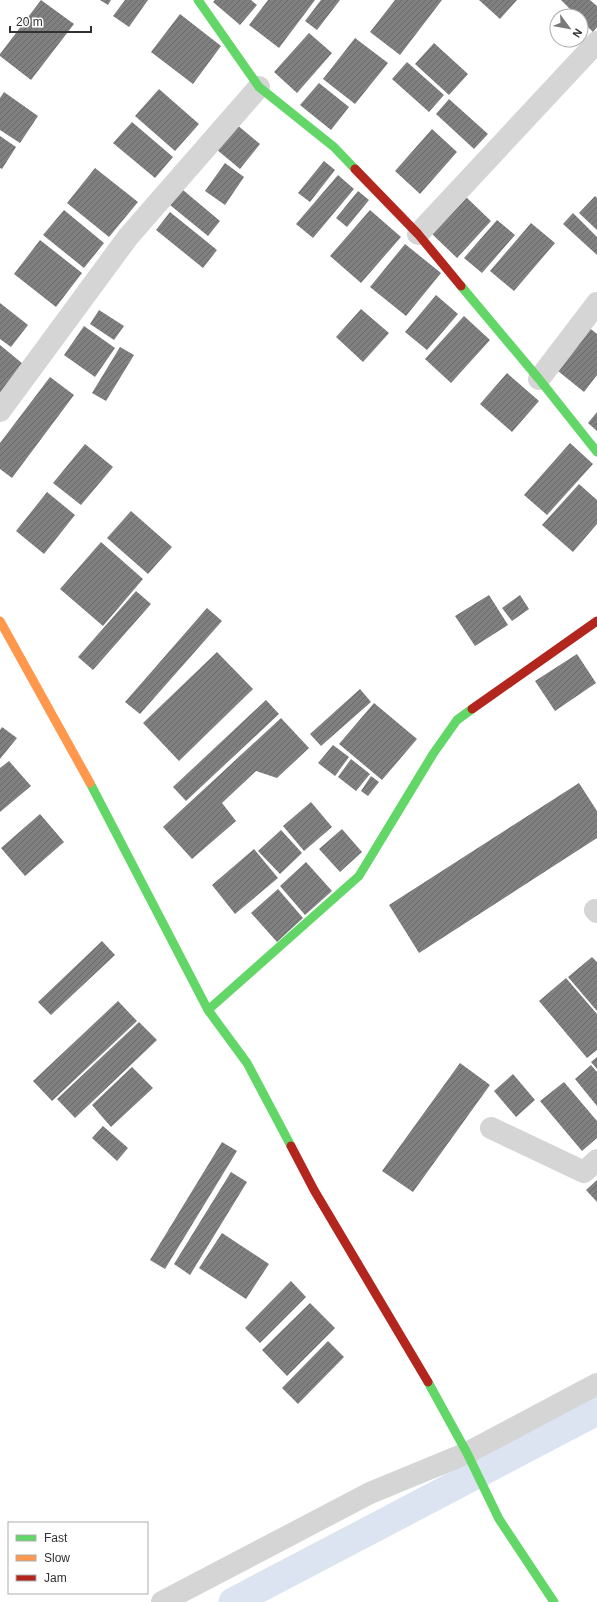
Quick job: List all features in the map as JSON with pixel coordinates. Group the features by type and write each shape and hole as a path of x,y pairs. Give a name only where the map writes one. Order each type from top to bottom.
{"street":[{"path":"198,0 259,87 334,147 418,234 539,379 597,452"},
{"path":"418,234 597,42"},
{"path":"0,411 128,237 259,87"},
{"path":"539,379 597,303"},
{"path":"0,621 88,779 208,1010 247,1064 314,1190 442,1406 498,1519 554,1602"},
{"path":"208,1010 359,876 433,754 457,720 597,621"},
{"path":"491,1128 584,1172 597,1160"},
{"path":"162,1602 370,1493 471,1462 597,1384"}],"building":[{"path":"41,0 74,24 31,80 0,56 0,54"},
{"path":"100,0 111,0 108,5"},
{"path":"125,0 148,0 129,27 113,16"},
{"path":"215,0 251,0 257,5 240,25 213,2"},
{"path":"268,0 315,0 279,48 249,25"},
{"path":"321,0 340,0 317,30 305,21"},
{"path":"395,0 442,0 400,55 370,32"},
{"path":"479,0 517,0 500,19"},
{"path":"561,0 590,0 597,6 597,27 593,32 589,28 589,8 569,8"},
{"path":"180,14 221,46 193,84 151,52"},
{"path":"309,33 332,53 297,93 274,72"},
{"path":"355,38 388,63 355,104 323,79"},
{"path":"434,43 468,74 449,95 415,64"},
{"path":"407,62 444,95 429,112 392,79"},
{"path":"319,83 349,107 331,130 300,105"},
{"path":"159,89 199,124 175,151 135,116"},
{"path":"4,92 38,116 20,143 0,130 0,98"},
{"path":"449,99 488,134 474,149 436,114"},
{"path":"132,122 173,157 155,178 113,143"},
{"path":"236,124 260,144 240,169 216,149"},
{"path":"432,129 457,152 420,194 395,171"},
{"path":"0,136 16,147 2,169 0,168"},
{"path":"324,161 335,170 310,202 298,193"},
{"path":"225,163 244,177 225,205 205,191"},
{"path":"95,168 138,202 109,237 67,203"},
{"path":"338,175 354,189 313,238 296,224"},
{"path":"183,190 220,221 208,236 170,205"},
{"path":"358,191 369,200 347,227 336,218"},
{"path":"595,196 597,198 597,230 579,213"},
{"path":"466,197 491,221 457,258 432,234"},
{"path":"64,210 104,243 84,268 43,235"},
{"path":"370,210 401,237 361,283 330,256"},
{"path":"170,212 217,250 203,268 156,230"},
{"path":"573,213 597,237 597,255 563,224"},
{"path":"497,220 515,235 482,273 464,258"},
{"path":"531,223 555,243 514,291 490,271"},
{"path":"40,240 82,273 56,307 14,274"},
{"path":"405,244 441,273 406,316 370,287"},
{"path":"436,295 458,314 427,350 405,332"},
{"path":"0,303 28,325 11,347 0,339"},
{"path":"361,309 389,333 363,362 336,337"},
{"path":"99,310 124,326 114,340 90,324"},
{"path":"464,316 490,340 451,383 425,359"},
{"path":"84,326 115,348 95,377 64,355"},
{"path":"587,326 597,334 597,375 584,392 553,367"},
{"path":"0,345 23,364 0,395"},
{"path":"120,347 134,355 106,401 92,393"},
{"path":"507,373 539,401 512,432 480,404"},
{"path":"50,377 74,395 12,478 0,469 0,443"},
{"path":"597,412 597,431 588,423"},
{"path":"570,443 593,464 547,515 524,495"},
{"path":"85,444 113,467 81,505 53,483"},
{"path":"579,484 597,500 597,524 573,552 542,525"},
{"path":"47,492 75,515 44,554 16,531"},
{"path":"131,511 172,547 148,574 107,538"},
{"path":"101,542 143,579 103,626 60,589"},
{"path":"136,591 151,604 93,670 78,657"},
{"path":"489,595 508,625 475,646 455,616"},
{"path":"520,595 529,609 512,621 502,608"},
{"path":"207,608 222,621 140,714 125,702"},
{"path":"217,652 253,689 179,761 143,723"},
{"path":"577,654 596,683 555,711 535,681"},
{"path":"360,689 371,702 321,746 310,734"},
{"path":"266,700 279,714 186,801 173,787"},
{"path":"374,703 417,739 382,780 339,744"},
{"path":"281,718 309,748 277,778 256,771 222,803 236,821 192,859 163,827"},
{"path":"2,727 17,738 0,759 0,730"},
{"path":"333,745 349,757 335,776 318,763"},
{"path":"351,759 370,774 356,791 338,777"},
{"path":"9,761 31,786 0,812 0,768"},
{"path":"371,776 379,782 368,796 361,791"},
{"path":"579,783 597,811 597,838 419,953 389,905"},
{"path":"311,802 332,827 304,851 283,826"},
{"path":"40,814 64,842 25,876 1,848"},
{"path":"342,829 362,852 340,872 319,849"},
{"path":"281,830 302,853 280,874 258,851"},
{"path":"254,849 278,878 235,914 212,885"},
{"path":"306,862 332,891 305,915 280,886"},
{"path":"278,889 303,918 277,942 251,913"},
{"path":"102,941 115,955 51,1015 38,1002"},
{"path":"592,957 597,962 597,1011 568,977"},
{"path":"566,978 597,1014 597,1050 587,1058 539,1001"},
{"path":"118,1001 137,1021 52,1101 33,1081"},
{"path":"139,1022 157,1040 75,1118 57,1099"},
{"path":"597,1057 597,1069 591,1062"},
{"path":"460,1063 490,1085 413,1192 382,1171"},
{"path":"591,1065 597,1072 597,1106 575,1079"},
{"path":"132,1067 153,1088 111,1127 92,1105"},
{"path":"513,1074 535,1100 516,1117 494,1091"},
{"path":"564,1082 597,1121 597,1138 582,1151 540,1101"},
{"path":"103,1126 128,1148 117,1161 92,1138"},
{"path":"222,1142 237,1151 165,1269 150,1260"},
{"path":"231,1172 247,1182 190,1275 174,1264"},
{"path":"597,1180 597,1202 586,1190"},
{"path":"222,1233 269,1264 246,1299 199,1268"},
{"path":"291,1281 306,1297 260,1343 245,1328"},
{"path":"310,1303 335,1328 287,1376 262,1350"},
{"path":"328,1341 344,1357 298,1404 282,1388"}],"waterway":[{"path":"233,1602 597,1411"}],"traffic: fast":[{"path":"198,0 259,87 334,147 355,169"},
{"path":"461,286 539,379 597,452"},
{"path":"208,1010 359,876 433,754 457,720 472,709"},
{"path":"90,783 208,1010 247,1063 291,1146"},
{"path":"428,1382 467,1453 499,1519 554,1602"}],"traffic: slow":[{"path":"0,621 90,783"}],"traffic: jam":[{"path":"355,169 418,234 461,286"},
{"path":"472,709 597,621"},
{"path":"291,1146 314,1190 428,1382"}]}
